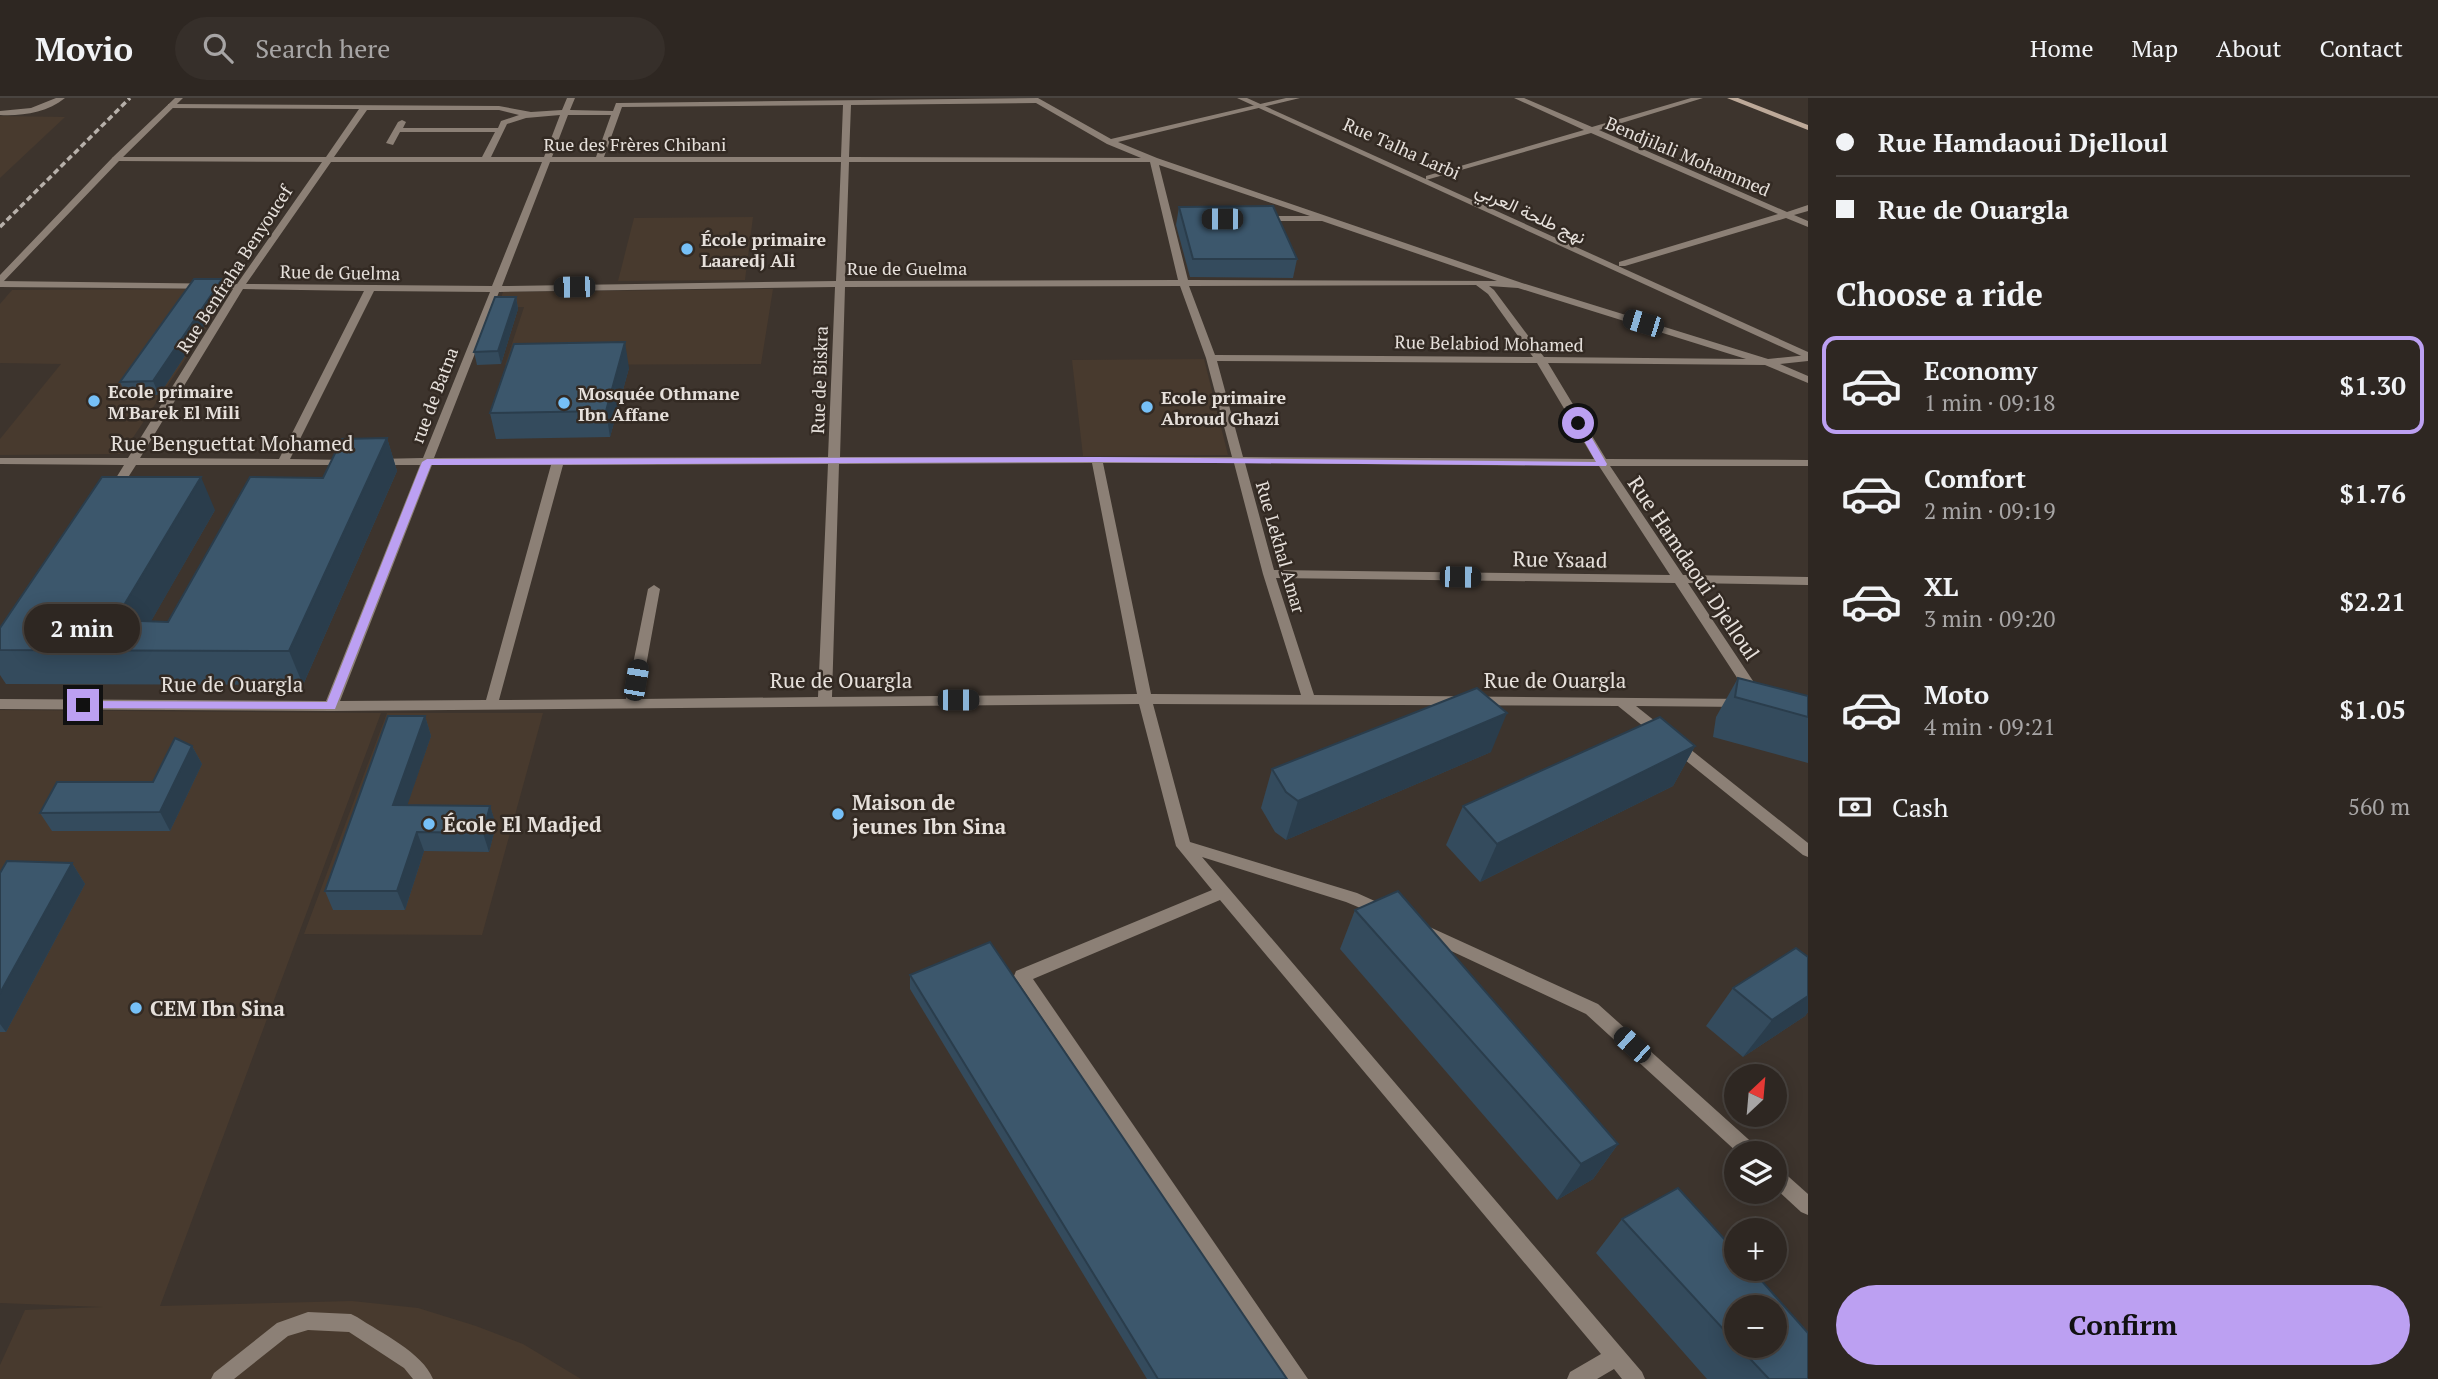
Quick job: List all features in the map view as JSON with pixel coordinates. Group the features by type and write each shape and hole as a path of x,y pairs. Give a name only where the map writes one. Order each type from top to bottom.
{"main road":[{"path":"1731,98 1808,128"}],"street":[{"path":"0,113 16,114 36,110 61,98"},
{"path":"0,282 116,159 178,98"},
{"name":"rue de Batna","path":"331,706 562,114 571,98"},
{"name":"نهج طلحة العربي","path":"1241,98 1265,105 1808,357"},
{"name":"Rue Talha Larbi","path":"1252,98 1808,349"},
{"path":"1110,142 1296,98"},
{"name":"Bendjilali Mohammed","path":"1518,98 1808,224"},
{"path":"1429,178 1699,98"},
{"path":"598,159 619,105 1034,100 1110,142 1154,160 1519,285 1767,362 1808,380"},
{"name":"Rue de Biskra","path":"825,700 847,103"},
{"path":"171,106 499,108 532,115"},
{"name":"Rue Benfraha Benyoucef","path":"104,507 240,285 364,108"},
{"path":"390,143 409,108"},
{"path":"485,160 500,130 509,119 532,115 614,113"},
{"path":"398,131 500,130"},
{"name":"Rue des Frères Chibani","path":"116,159 1154,160"},
{"name":"Rue Lekhal Amar","path":"1154,160 1184,285 1211,358 1269,574 1309,700"},
{"path":"1622,264 1808,208"},
{"path":"1167,219 1180,219"},
{"path":"1249,219 1332,219"},
{"name":"Rue de Guelma","path":"0,282 370,289 839,284 1478,282 1519,285"},
{"name":"Rue Hamdaoui Djelloul","path":"1478,282 1491,292 1541,361 1678,580 1766,702"},
{"path":"283,463 370,289"},
{"name":"Rue Belabiod Mohamed","path":"1211,358 1767,362 1808,357"},
{"path":"1097,459 1144,699 1184,846 1635,1379"},
{"name":"Rue Benguettat Mohamed","path":"4,461 283,463 1097,459 1603,464 1808,463"},
{"path":"0,473 4,461"},
{"path":"491,705 558,461"},
{"name":"Rue Ysaad","path":"1269,574 1808,581"},
{"path":"632,703 654,589"},
{"name":"Rue de Ouargla","path":"0,704 331,706 1144,699 1766,702"},
{"path":"1621,701 1808,851"},
{"path":"1184,846 1351,897 1592,1009 1738,1141"},
{"path":"1223,892 1022,976 1298,1379"},
{"path":"1787,1187 1808,1206"},
{"path":"1577,1379 1616,1357"}],"lane":[{"path":"220,1379 283,1329 308,1321 351,1323 410,1362 424,1379"}],"shaded area":[{"path":"0,116 65,117 0,178"},
{"name":"École primaire Laaredj Ali","path":"753,217 745,280 618,281 634,218"},
{"name":"Ecole primaire M'Barek El Mili","path":"232,289 122,454 0,455 0,439 61,364 0,363 0,304 12,290"},
{"path":"773,289 761,364 505,365 524,307 498,307 503,292"},
{"name":"Ecole primaire Abroud Ghazi","path":"1204,359 1228,455 1083,456 1072,360"},
{"name":"CEM Ibn Sina","path":"0,710 381,713 160,1306 352,1301 418,1308 523,1344 581,1379 0,1379 0,1365 25,1310 103,1307 0,1303"},
{"name":"École El Madjed","path":"387,713 543,713 482,935 304,934"}],"building":[{"path":"1273,206 1297,259 1193,259 1179,207"},
{"path":"194,279 222,279 153,381 120,382"},
{"path":"495,297 516,297 498,351 474,352"},
{"path":"625,342 606,411 490,413 514,344"},
{"path":"387,438 289,651 0,650 0,628 102,477 201,477 115,620 168,622 250,477 323,478 342,439"},
{"path":"1738,678 1808,696 1808,717 1735,697"},
{"path":"1477,688 1507,713 1298,801 1286,792 1272,769"},
{"path":"388,716 425,716 393,805 490,806 483,833 417,832 397,891 325,891"},
{"path":"1660,717 1695,746 1497,844 1463,806"},
{"path":"175,738 192,746 160,812 40,813 57,782 153,782"},
{"path":"7,861 72,863 0,993 0,873"},
{"path":"1398,891 1618,1144 1581,1164 1355,910"},
{"path":"990,942 1287,1379 1158,1379 910,975"},
{"path":"1796,948 1808,957 1808,996 1772,1020 1733,988"},
{"path":"1678,1188 1724,1239 1724,1281 1762,1281 1774,1295 1724,1295 1724,1330 1622,1219"},
{"path":"1787,1309 1808,1333 1808,1379 1769,1379 1749,1358 1787,1358"}],"railway":[{"path":"0,227 130,98"}],"place":[{"name":"École primaire Laaredj Ali","path":"687,249"},
{"name":"Ecole primaire M'Barek El Mili","path":"94,401"},
{"name":"Mosquée Othmane Ibn Affane","path":"564,403"},
{"name":"Ecole primaire Abroud Ghazi","path":"1147,407"},
{"name":"Maison de jeunes Ibn Sina","path":"838,814"},
{"name":"École El Madjed","path":"429,824"},
{"name":"CEM Ibn Sina","path":"136,1008"}],"route":[{"path":"83,705 331,706 427,462 1097,459 1603,464 1578,423"}]}
